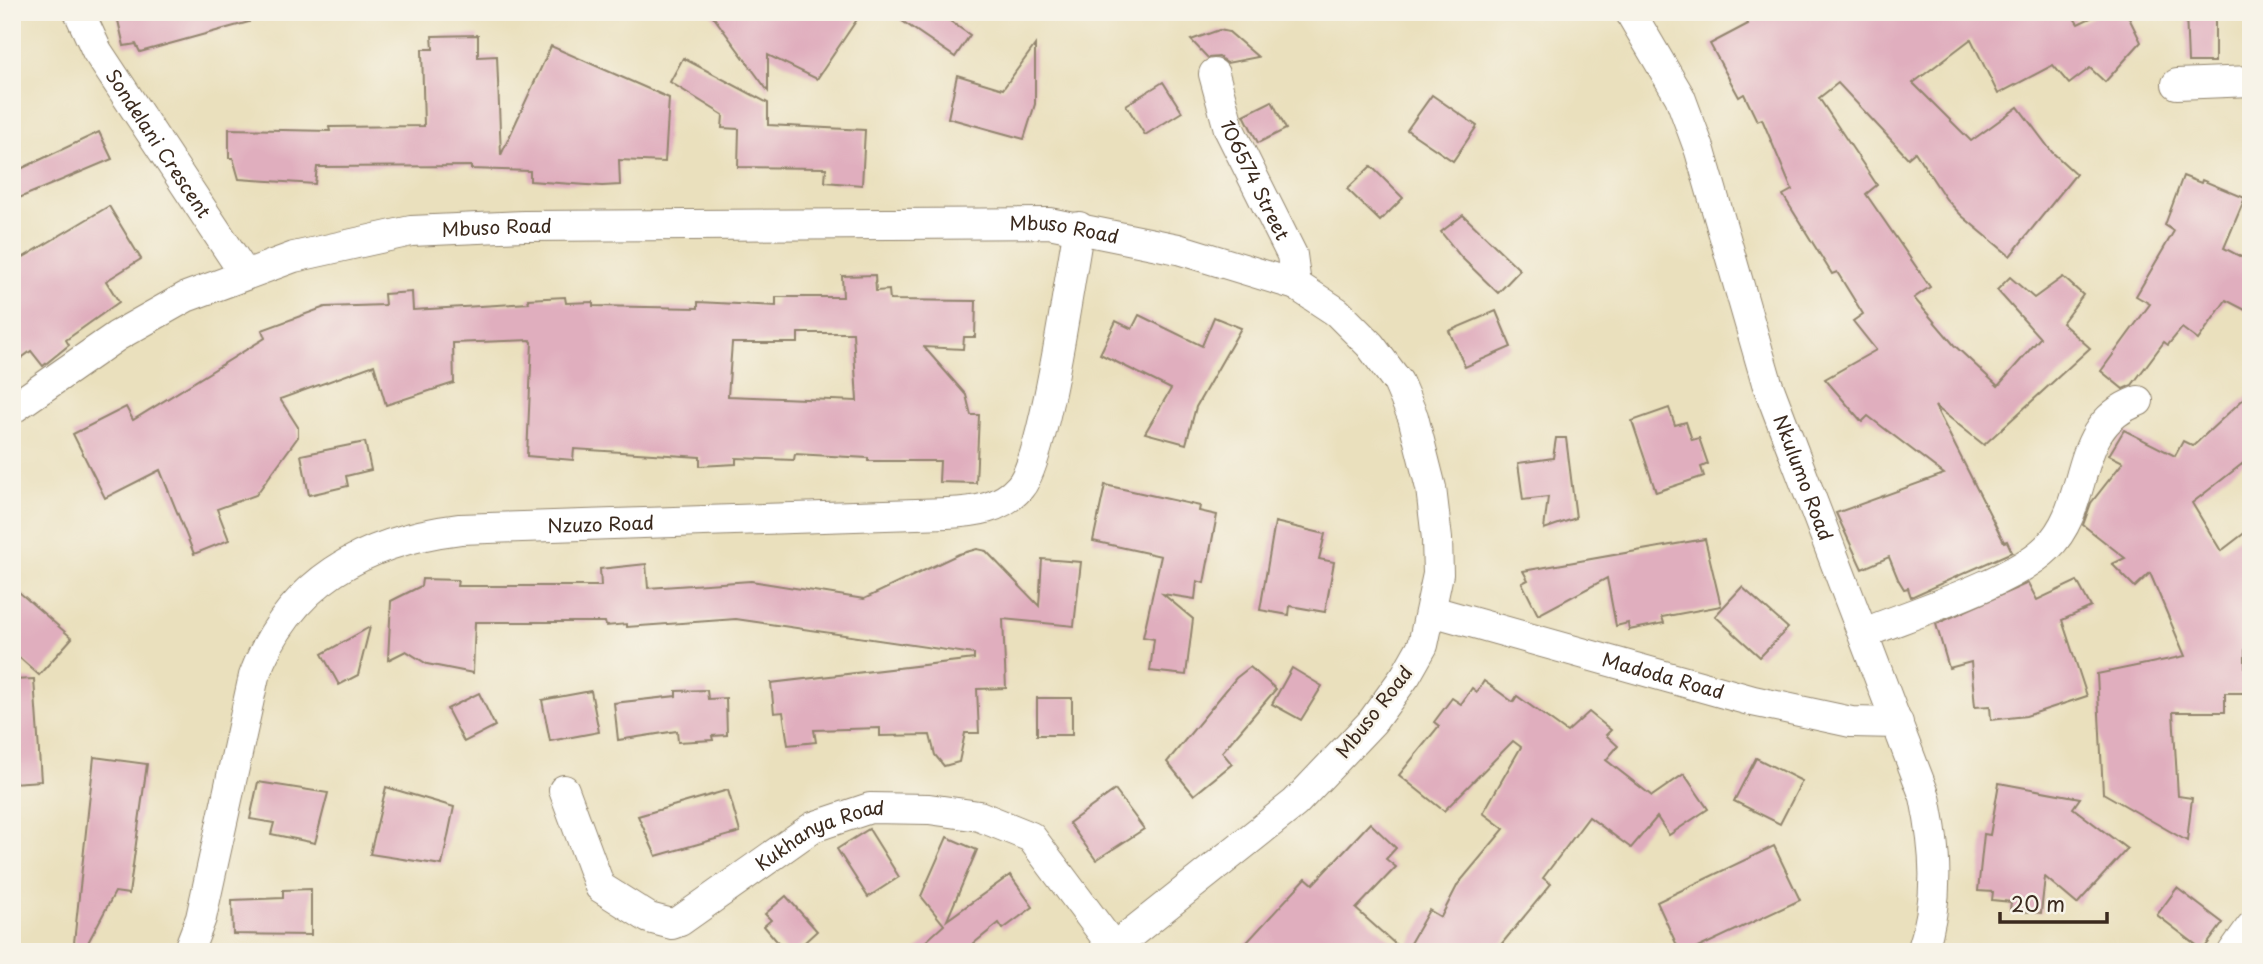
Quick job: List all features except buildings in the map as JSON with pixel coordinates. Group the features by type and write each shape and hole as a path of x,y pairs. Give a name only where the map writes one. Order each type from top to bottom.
{"street":[{"name":"Sondelani Crescent","path":"79,12 96,51 244,273"},
{"name":"Nkulumo Road","path":"1630,12 1680,97 1700,151 1767,383 1924,797 1935,846 1935,889 1930,929 1922,952"},
{"name":"106574 Street","path":"1214,74 1229,129 1292,254 1296,285"},
{"path":"2177,84 2251,81"},
{"name":"Mbuso Road","path":"15,401 153,313 244,273 352,243 411,231 457,228 1013,221 1079,227 1178,249 1296,285 1337,312 1370,345 1398,382 1413,417 1431,488 1437,539 1438,574 1423,645 1406,676 1372,722 1295,803 1113,950"},
{"name":"Nzuzo Road","path":"188,952 206,898 254,676 265,648 281,620 321,580 376,548 429,533 460,529 947,513 988,509 1020,487 1037,450 1079,227"},
{"path":"1864,633 2001,577 2045,551 2067,521 2095,435 2118,410 2138,401"},
{"name":"Madoda Road","path":"1432,611 1753,702 1851,722 1898,723"},
{"name":"Kukhanya Road","path":"564,790 600,887 649,918 672,924 680,921 813,827 870,808 906,807 979,816 1031,837 1113,950"},
{"path":"2233,952 2251,927"}]}
